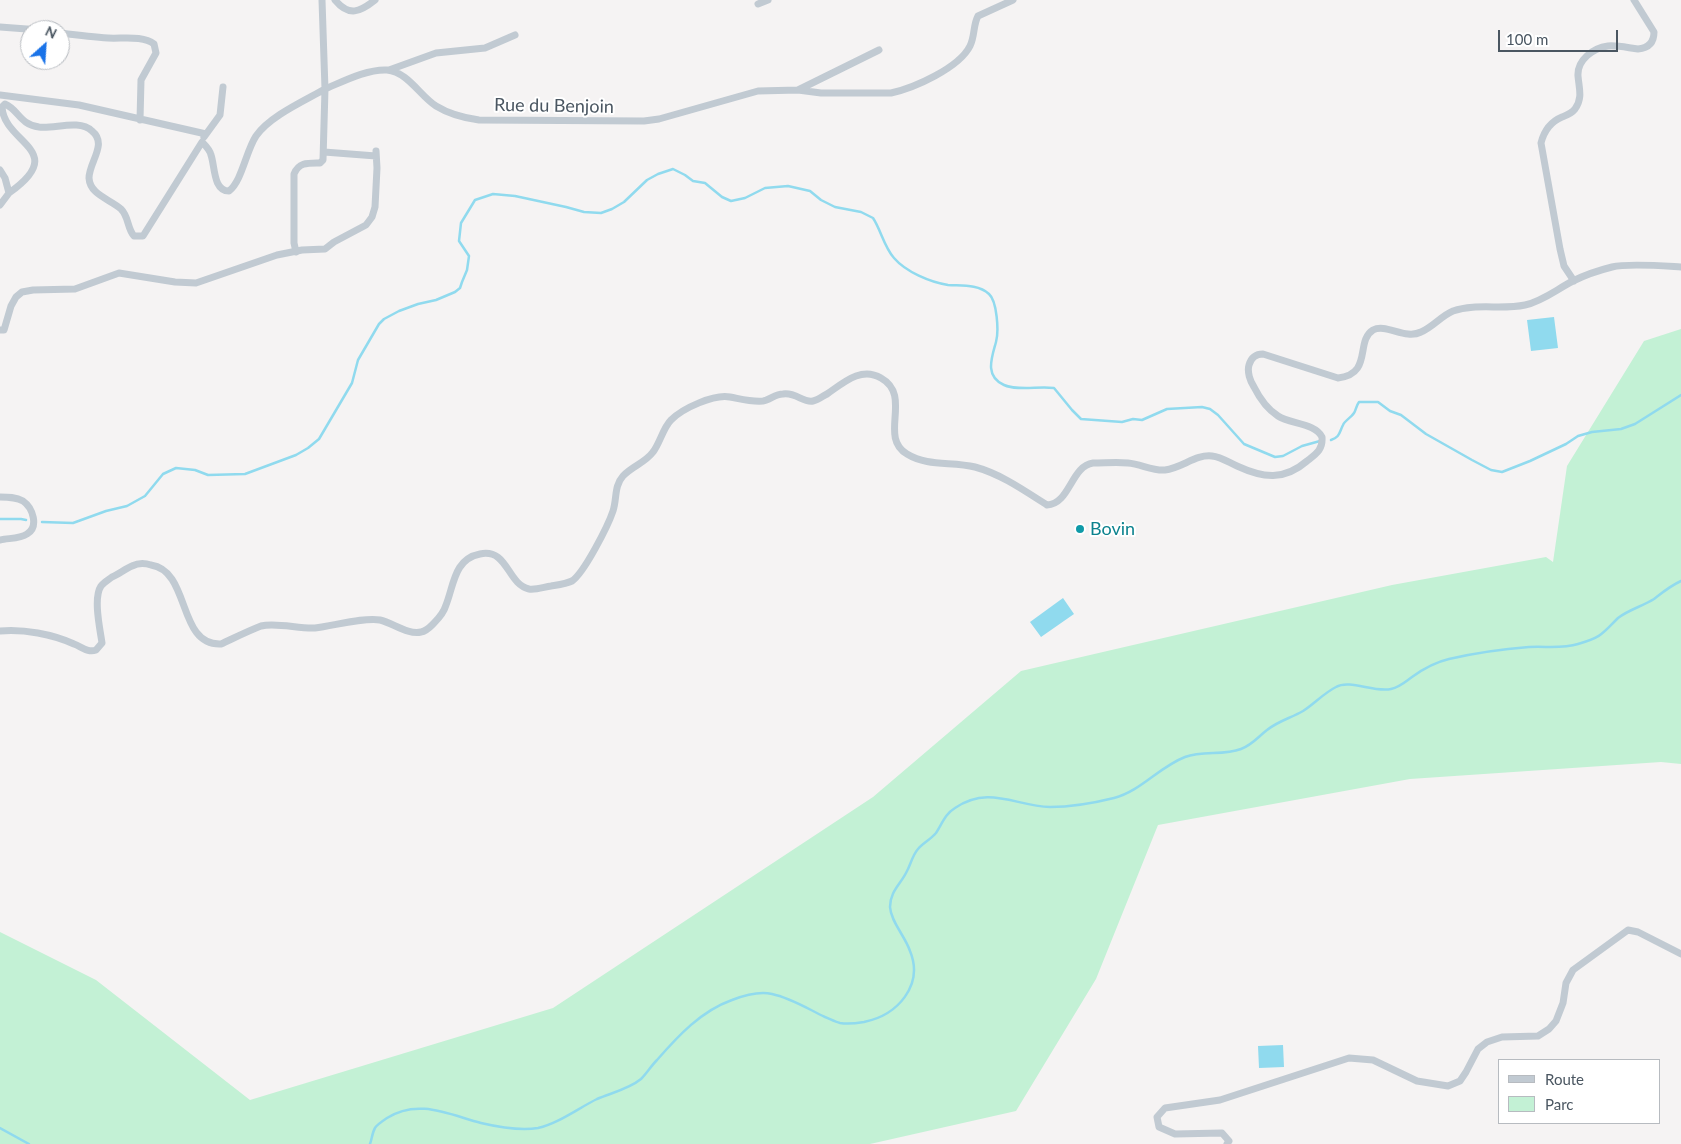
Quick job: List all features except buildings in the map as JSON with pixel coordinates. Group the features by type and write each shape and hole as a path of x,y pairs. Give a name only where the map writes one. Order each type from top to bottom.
{"street":[{"path":"296,252 294,243 294,174 301,164 320,163 323,160 324,152 325,89 322,0"},
{"path":"335,0 351,11 365,8 375,0"},
{"path":"758,4 768,0"},
{"name":"Rue du Benjoin","path":"388,70 405,77 435,105 467,118 479,120 644,121 659,119 758,91 798,90 821,94 879,94 902,91 955,64 969,47 978,16 1013,0"},
{"path":"1574,280 1564,266 1560,249 1542,143 1548,128 1554,121 1568,115 1577,105 1581,88 1578,72 1588,55 1598,49 1609,46 1638,49 1650,44 1654,32 1634,0"},
{"path":"0,27 20,28"},
{"path":"70,34 142,39 150,40 154,44 156,53 141,80 140,120"},
{"path":"202,142 211,153 218,185 223,190 229,191 236,183 250,147 261,129 325,89 370,72 388,70 436,53 485,48 515,34"},
{"name":"Rue du Benjoin","path":"798,90 879,50"},
{"path":"1,99 22,120 34,126 80,126 95,132 98,145 89,177 91,186 98,195 124,213 130,231 136,237 143,236 206,134 220,115 223,87"},
{"path":"1,99 79,105 206,134"},
{"path":"0,205 9,193 23,182 31,171 34,159 32,150 6,120 2,111 1,99"},
{"path":"0,330 4,330 11,306 16,297 22,292 75,288 119,273 175,282 196,283 277,255 325,250 334,242 366,226 372,217 375,207 377,168 376,154 324,152"},
{"path":"0,170 5,178 9,193"},
{"path":"0,631 10,630 46,635 60,638 90,652 96,650 102,643 97,597 101,585 106,580 133,566 144,563 159,567 172,577 197,634 201,639 214,644 222,644 262,626 274,625 315,628 378,620 419,633 429,628 439,618 446,606 451,585 459,566 469,558 480,554 500,557 515,581 528,588 535,589 571,581 582,572 613,514 618,484 621,478 654,452 669,422 681,411 718,396 766,401 774,396 791,394 800,396 806,401 814,401 852,377 861,374 880,377 888,383 893,391 896,413 893,424 894,435 897,445 905,453 924,462 974,467 1015,485 1047,505 1058,501 1081,469 1089,464 1129,463 1162,470 1176,468 1200,457 1211,456 1222,458 1250,472 1263,476 1281,476 1297,470 1316,456 1322,446 1322,437 1316,430 1279,417 1262,402 1251,382 1248,369 1250,361 1256,355 1267,355 1338,378 1345,377 1357,369 1367,338 1376,329 1409,335 1420,333 1429,328 1440,317 1454,311 1470,308 1525,305 1544,297 1574,280 1614,266 1681,267"},
{"path":"0,497 16,498 22,501 32,512 34,523 28,534 0,540"},
{"path":"1227,1144 1229,1142 1222,1133 1175,1134 1159,1127 1157,1117 1165,1108 1220,1100 1349,1058 1374,1060 1418,1081 1448,1086 1460,1081 1478,1049 1487,1042 1502,1037 1538,1036 1549,1029 1556,1021 1563,1004 1566,983 1573,970 1628,930 1638,932 1681,954"}],"green space":[{"path":"1681,329 1681,764 1661,762 1410,779 1158,825 1096,979 1016,1111 870,1144 0,1144 0,932 96,980 250,1100 553,1008 873,797 1021,671 1392,585 1546,557 1553,562 1567,466 1644,341"}],"water":[{"path":"1554,317 1558,348 1531,351 1527,320"},
{"path":"1063,598 1074,614 1041,637 1030,622"},
{"path":"1283,1045 1284,1067 1259,1068 1258,1046"}],"waterway":[{"path":"42,522 73,523 106,511 127,506 145,496 163,474 176,468 195,470 208,475 245,474 296,455 308,448 319,439 352,383 358,360 379,324 399,311 436,300 460,288 467,270 469,256 459,241 461,223 475,200 493,194 515,196 584,212 601,213 624,202 647,180 673,169 693,181 705,183 722,197 731,201 745,198 765,188 788,186 810,191 821,200 835,207 861,212 873,218 891,254 905,268 919,276 934,281 948,285 975,287 989,294 994,303 997,317 997,337 991,366 994,377 998,381 1015,388 1054,388 1081,419 1122,422 1133,419 1142,420 1167,409 1202,407 1210,409 1218,415 1244,444 1275,457 1283,456 1302,446 1320,441"},
{"path":"1331,440 1338,436 1344,423 1354,413 1359,402 1378,402 1390,411 1401,415 1426,434 1472,460 1491,470 1502,472 1566,444 1578,436 1592,432 1621,429 1635,424 1681,395"},
{"path":"0,519 26,520"},
{"path":"370,1144 378,1124 399,1112 410,1109 434,1110 481,1123 509,1128 538,1128 553,1123 597,1099 636,1082 643,1077 673,1042 700,1017 721,1005 747,995 762,993 779,996 840,1023 861,1022 888,1013 905,997 911,987 914,975 910,951 895,924 891,913 890,901 896,888 905,876 916,852 936,833 946,816 967,801 991,797 1050,807 1098,802 1124,795 1185,757 1234,751 1245,747 1271,727 1303,711 1336,687 1348,684 1384,690 1391,689 1400,686 1430,666 1449,659 1509,649 1572,646 1597,637 1622,615 1654,599 1681,581"},
{"path":"0,1128 29,1144"}],"place":[{"name":"Bovin","path":"1080,529"}]}
